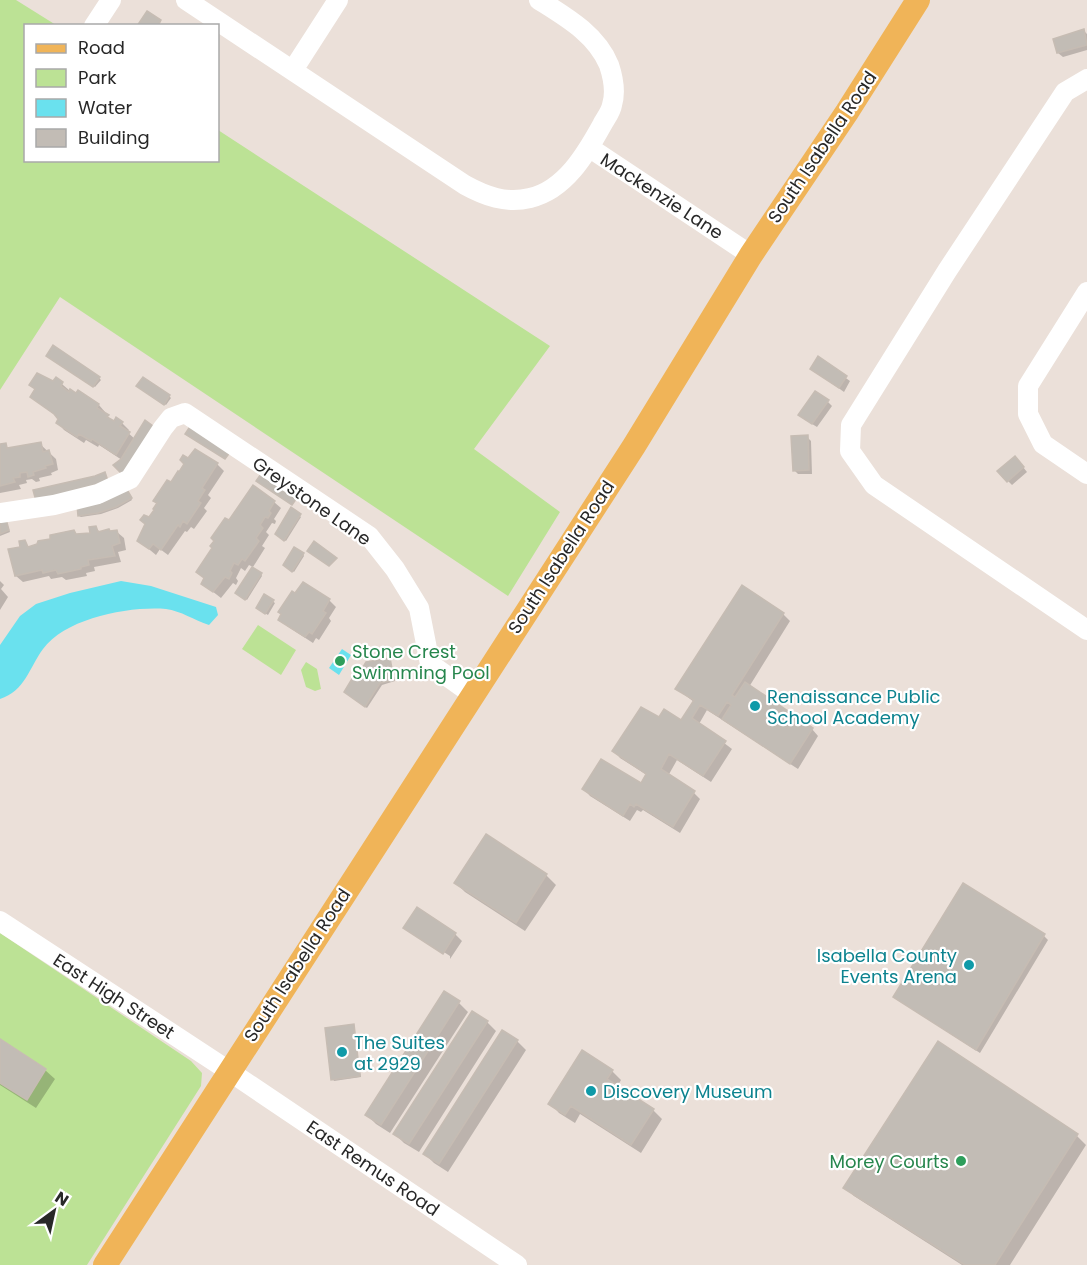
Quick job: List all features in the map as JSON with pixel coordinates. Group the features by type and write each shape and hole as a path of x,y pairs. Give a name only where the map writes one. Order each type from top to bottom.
{"main road":[{"name":"South Isabella Road","path":"105,1265 634,446 751,255 847,112 918,0"}],"street":[{"path":"95,24 111,0"},
{"name":"Mackenzie Lane","path":"186,0 465,185 486,196 504,200 530,199 546,193 562,182 590,148 751,255"},
{"path":"293,70 338,0"},
{"path":"539,0 591,36 609,65 614,86 612,106 590,148"},
{"path":"1087,79 1065,92 940,280 851,425 850,451 874,485 1087,630"},
{"path":"1087,292 1028,386 1028,414 1043,444 1087,474"},
{"name":"Greystone Lane","path":"0,513 54,505 98,494 130,479 162,428 171,418 184,413 369,536 395,569 419,608 430,664 472,694"},
{"name":"East High Street","path":"0,921 229,1071"},
{"name":"East Remus Road","path":"229,1071 517,1265"}],"green space":[{"path":"0,0 16,0 54,24 24,24 24,162 219,162 219,131 550,346 474,449 560,512 508,596 60,297 0,390"},
{"path":"258,625 296,650 281,675 242,649"},
{"path":"306,662 317,669 321,689 315,691 306,687 301,670"},
{"path":"0,933 191,1061 202,1073 201,1086 87,1265 0,1265"}],"water":[{"path":"121,581 151,586 216,607 218,615 209,625 166,609 117,612 82,622 53,638 43,649 21,685 0,699 0,645 20,616 36,604"},
{"name":"Stone Crest Swimming Pool","path":"342,649 351,655 339,675 329,668"}],"building":[{"path":"147,11 161,20 159,24 138,24"},
{"path":"1084,29 1087,45 1057,53 1053,39"},
{"path":"53,345 100,377 93,387 46,356"},
{"path":"818,356 847,376 839,388 810,369"},
{"path":"37,373 53,381 56,377 63,382 61,386 69,392 70,389 76,393 78,390 99,404 97,408 109,415 107,417 114,421 116,417 123,422 120,426 130,432 116,455 92,439 91,441 79,434 77,437 56,423 58,419 54,414 30,397 35,389 29,385"},
{"path":"143,377 170,395 164,405 136,386"},
{"path":"815,391 829,400 812,424 798,415"},
{"path":"145,420 157,429 122,474 113,465 121,459"},
{"path":"191,425 231,451 225,459 185,434"},
{"path":"808,435 809,470 793,471 791,436"},
{"path":"41,442 43,452 49,450 53,464 33,472 34,475 28,477 27,472 20,473 20,477 13,478 15,482 0,486 0,444 6,443 7,448"},
{"path":"195,449 218,463 202,488 205,490 198,501 201,503 187,524 183,521 180,527 178,525 161,550 153,544 149,549 137,541 145,524 140,520 144,515 149,517 154,510 157,503 153,501 167,480 171,482 184,464 180,460 183,455 188,458"},
{"path":"1015,456 1024,467 1007,482 997,471"},
{"path":"263,471 299,495 292,505 256,481"},
{"path":"105,472 108,481 36,501 33,490"},
{"path":"253,485 275,501 269,511 271,513 260,525 263,528 256,538 259,541 245,561 242,559 238,565 234,563 229,579 225,577 213,592 201,584 204,578 196,572 212,548 210,546 214,541 211,538 225,518 229,520"},
{"path":"126,488 132,498 98,513 78,516 77,505"},
{"path":"291,507 301,514 284,541 275,534"},
{"path":"6,519 9,530 0,534 0,521"},
{"path":"96,526 98,532 109,529 110,531 117,530 120,543 112,546 115,556 88,560 89,565 81,569 58,574 56,570 43,573 42,570 15,576 8,549 20,547 19,541 25,540 28,547 37,544 38,541 50,539 50,535 74,530 76,534 90,533 89,527"},
{"path":"314,541 337,558 329,566 307,551"},
{"path":"294,547 304,553 292,572 283,565"},
{"path":"252,567 262,573 245,600 235,593"},
{"path":"303,582 330,599 323,611 326,613 312,634 309,632 305,637 278,620 281,614 278,612 292,591 295,593"},
{"name":"Renaissance Public School Academy","path":"742,585 784,613 732,695 735,697 745,682 813,728 790,764 722,719 731,705 727,702 718,716 700,705 692,718 726,741 703,776 669,754 661,769 695,791 673,827 636,804 634,807 630,804 623,816 582,789 601,759 641,783 646,774 612,751 641,707 659,717 664,709 681,720 694,700 675,689"},
{"path":"264,594 274,600 265,614 256,608"},
{"path":"390,658 394,680 380,683 365,707 344,692 353,677 356,679 366,662"},
{"path":"486,834 547,874 516,923 454,883"},
{"name":"Isabella County Events Arena","path":"963,883 1045,934 976,1050 893,997"},
{"path":"417,907 456,933 443,954 403,928"},
{"path":"444,991 460,1001 381,1125 365,1115"},
{"path":"472,1011 488,1021 409,1144 393,1134"},
{"name":"The Suites at 2929","path":"354,1024 360,1076 331,1080 325,1028"},
{"path":"502,1030 518,1040 439,1164 423,1154"},
{"path":"0,1039 46,1069 27,1100 0,1083"},
{"name":"Morey Courts","path":"938,1041 1078,1134 995,1265 965,1265 843,1188"},
{"name":"Discovery Museum","path":"582,1050 613,1070 607,1079 654,1109 631,1145 571,1106 565,1115 548,1104"}],"place":[{"name":"Stone Crest Swimming Pool","path":"340,661"},
{"name":"Renaissance Public School Academy","path":"755,706"},
{"name":"Isabella County Events Arena","path":"969,965"},
{"name":"The Suites at 2929","path":"342,1052"},
{"name":"Discovery Museum","path":"591,1091"},
{"name":"Morey Courts","path":"961,1161"}]}
